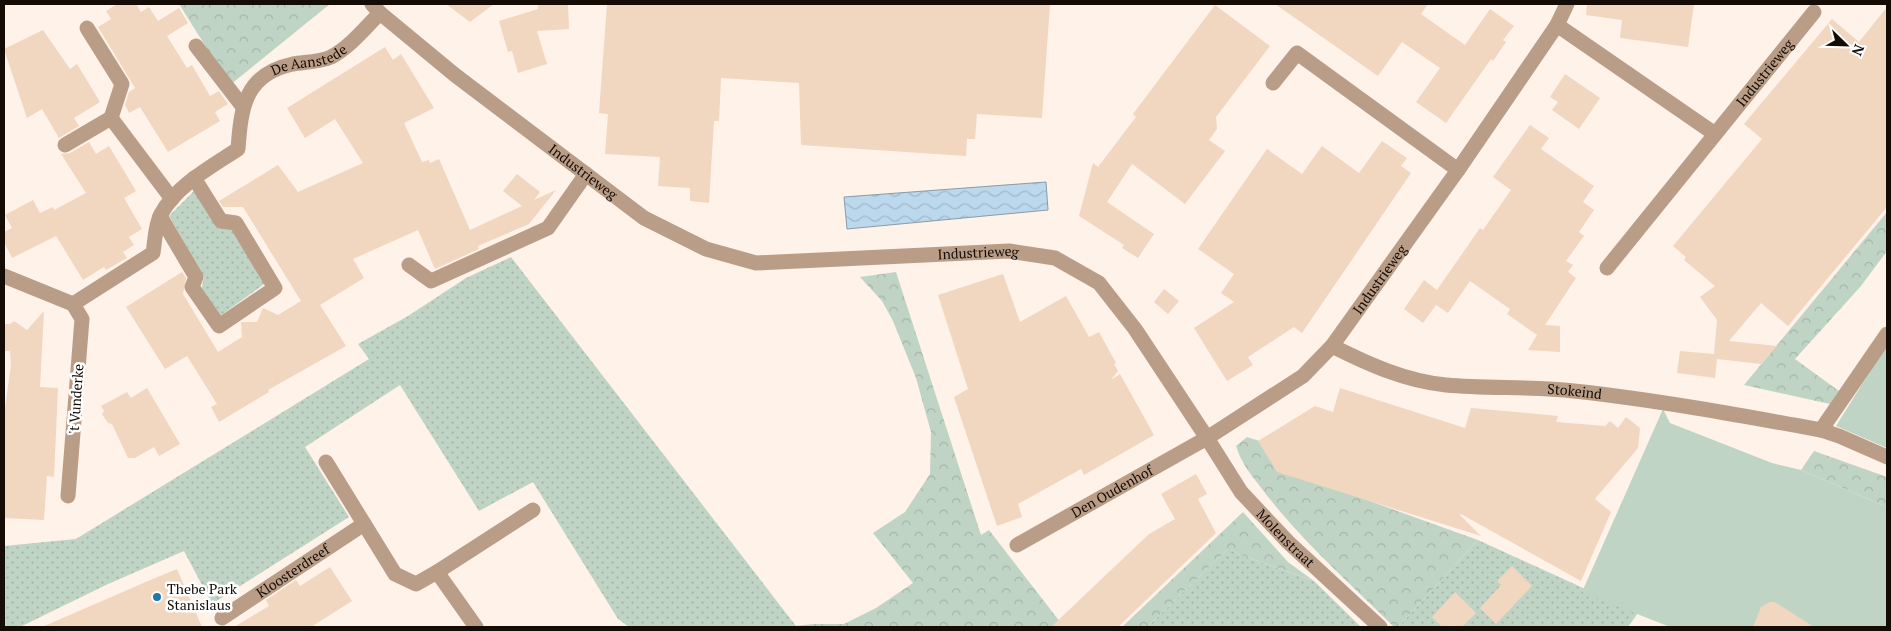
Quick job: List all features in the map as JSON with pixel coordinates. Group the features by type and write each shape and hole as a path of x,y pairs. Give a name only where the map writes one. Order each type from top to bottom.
{"street":[{"name":"Industrieweg","path":"376,9 455,75 644,218 706,249 756,263 1009,251 1055,258 1099,283 1135,329 1207,438 1303,376 1332,346 1458,170 1557,25 1567,4"},
{"name":"De Aanstede","path":"160,216 172,199 194,178 238,149 243,107 249,91 260,78 277,68 330,58 348,45 376,9"},
{"name":"Industrieweg","path":"1607,268 1814,12"},
{"path":"1557,25 1715,134"},
{"path":"65,144 111,118 122,84 87,28"},
{"path":"196,46 243,107"},
{"path":"1273,84 1297,54 1458,170"},
{"path":"111,118 172,199"},
{"path":"409,265 431,281 548,228 586,174"},
{"path":"160,216 196,277 192,287 219,326 275,288 236,223 222,221 194,178"},
{"path":"4,276 73,304 153,253 160,216"},
{"name":"'t Vunderke","path":"68,496 82,320 73,304"},
{"path":"1821,430 1887,334"},
{"name":"Stokeind","path":"1332,346 1369,364 1408,378 1445,385 1571,390 1668,402 1821,430 1887,457"},
{"name":"Den Oudenhof","path":"1017,545 1207,438"},
{"name":"Molenstraat","path":"1207,438 1241,492 1288,542 1380,627"},
{"path":"326,462 395,574 416,584 533,510"},
{"name":"Kloosterdreef","path":"222,618 364,524"},
{"path":"437,572 476,627"}],"green space":[{"path":"179,4 330,4 230,85"},
{"path":"194,191 232,226 267,282 220,316 201,291 204,277 169,216"},
{"path":"1887,212 1887,251 1861,286 1795,359 1839,391 1830,404 1744,385"},
{"path":"511,257 796,626 629,627 618,619 533,482 479,511 400,385 305,447 349,517 212,604 184,551 108,584 20,627 4,627 4,546 76,539 369,359 358,344 408,316 466,278"},
{"path":"896,272 981,535 989,530 1064,627 785,627 814,624 844,624 876,608 913,583 873,533 905,512 930,474 931,432 916,378 893,321 882,301 860,277"},
{"path":"1887,344 1887,448 1836,426"},
{"path":"1663,409 1670,423 1772,463 1801,470 1887,507 1887,627 1670,627 1582,592"},
{"path":"1247,437 1321,461 1314,481 1478,540 1398,627 1394,627 1290,523 1249,472 1236,446"},
{"path":"1814,451 1887,477 1887,507 1801,470"},
{"path":"1243,512 1288,562 1314,581 1227,550 1147,627 1122,627"},
{"path":"1478,540 1638,613 1628,627 1398,627"},
{"path":"1227,550 1314,581 1361,627 1147,627"}],"water":[{"path":"1046,182 1048,210 847,229 844,197"}],"building":[{"path":"117,4 136,4 141,12 149,7 158,21 179,8 188,23 167,36 187,68 192,65 210,96 219,91 228,104 215,112 220,121 168,152 140,107 129,113 125,105 129,92 135,88 98,27 111,19 106,11"},
{"path":"446,4 494,4 470,22"},
{"path":"538,4 568,4 569,29 537,31 547,64 518,73 512,51 508,52 499,21 538,9"},
{"path":"607,4 1050,4 1042,118 977,114 975,139 967,139 966,156 801,145 799,83 721,78 719,121 714,121 709,203 690,201 690,188 658,186 660,157 605,154 608,114 599,113"},
{"path":"1275,4 1428,4 1421,14 1465,45 1490,9 1514,26 1503,40 1506,42 1493,61 1491,59 1446,123 1416,102 1440,68 1402,42 1378,76"},
{"path":"1587,4 1694,4 1688,47 1620,38 1622,20 1586,15"},
{"path":"1215,5 1270,46 1216,117 1217,129 1209,140 1225,151 1185,204 1132,164 1107,202 1154,234 1138,258 1122,248 1124,245 1079,216 1093,163 1098,167 1136,117 1133,114"},
{"path":"1887,7 1887,207 1788,326 1761,303 1729,341 1777,346 1761,364 1717,359 1715,378 1677,373 1680,351 1714,354 1717,320 1700,297 1715,286 1684,260 1686,257 1673,246 1762,139 1744,124 1832,19 1859,42"},
{"path":"43,30 70,69 77,64 100,102 74,118 79,126 59,138 42,109 27,118 4,49"},
{"path":"385,47 393,60 401,54 434,108 404,123 422,162 429,160 430,163 439,159 470,230 522,206 503,191 517,174 540,192 534,200 556,190 529,224 478,246 479,249 435,269 418,230 353,259 364,278 320,305 346,346 268,390 269,392 219,422 211,407 217,404 187,356 165,369 126,307 182,272 186,278 183,294 218,352 242,337 241,322 257,322 263,308 278,315 301,301 243,207 223,207 219,201 278,165 298,192 363,163 335,119 305,138 287,108"},
{"path":"1565,74 1600,98 1579,129 1552,110 1558,102 1550,97"},
{"path":"1530,125 1549,138 1541,149 1594,186 1583,202 1594,210 1579,232 1584,236 1566,261 1573,265 1568,272 1576,278 1545,325 1560,326 1560,352 1528,350 1537,335 1507,314 1510,309 1470,281 1448,313 1436,305 1423,323 1404,309 1424,280 1437,290 1480,228 1483,230 1511,190 1493,177"},
{"path":"1382,141 1407,158 1401,166 1411,173 1302,333 1294,327 1248,357 1253,365 1227,381 1194,328 1234,302 1221,293 1234,274 1198,249 1267,149 1302,174 1322,146 1359,173"},
{"path":"89,142 96,154 109,146 136,191 124,198 142,229 129,237 134,245 123,252 127,258 106,270 104,267 83,280 56,236 12,258 4,242 4,232 12,228 5,215 33,200 40,213 53,207 54,210 86,193 61,154 70,153"},
{"path":"1003,274 1020,322 1066,296 1089,337 1099,332 1116,363 1114,364 1118,371 1111,380 1120,374 1154,435 1084,475 1081,469 1018,504 1022,517 997,526 954,397 968,389 938,295"},
{"path":"1164,289 1179,301 1168,314 1154,302"},
{"path":"44,311 40,387 58,388 54,477 47,476 44,520 4,518 4,415 11,365 10,351 4,351 4,324 10,324 14,321 27,330"},
{"path":"147,388 180,444 159,456 154,447 135,458 128,458 112,424 108,423 102,414 104,411 101,406 127,392 131,398"},
{"path":"1340,388 1465,428 1471,408 1558,416 1556,422 1605,426 1610,421 1618,428 1626,417 1640,428 1638,448 1595,499 1611,512 1581,581 1461,514 1481,536 1277,472 1258,441 1315,406 1333,412"},
{"path":"1196,474 1207,494 1198,499 1216,533 1118,627 1051,627 1149,534 1175,519 1161,494"},
{"path":"1512,566 1532,586 1496,624 1480,608 1501,585 1497,581"},
{"name":"Thebe Park Stanislaus","path":"330,567 352,601 311,627 234,627 269,606 266,600 296,580 300,586"},
{"name":"Thebe Park Stanislaus","path":"177,569 202,627 42,627 148,581"},
{"path":"1455,592 1476,613 1462,627 1442,627 1432,617"},
{"path":"1770,602 1775,602 1814,627 1753,627 1761,607"}],"place":[{"name":"Thebe Park Stanislaus","path":"157,597"}]}
